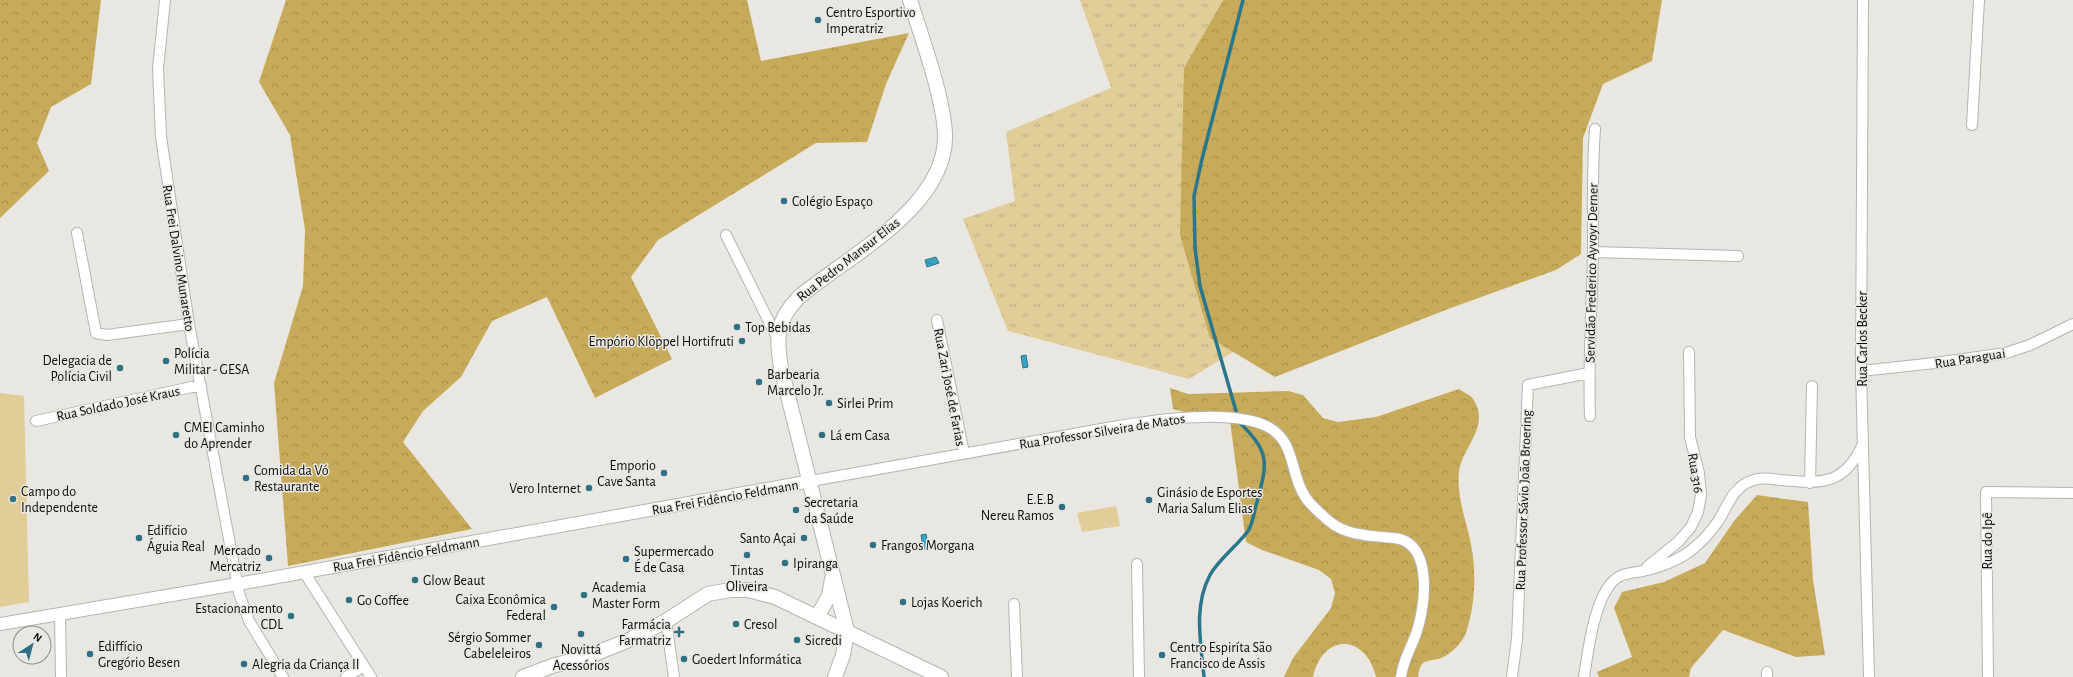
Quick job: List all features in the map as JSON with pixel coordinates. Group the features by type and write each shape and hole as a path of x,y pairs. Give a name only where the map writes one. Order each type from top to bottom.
{"main road":[{"name":"Rua Pedro Mansur Elias","path":"835,677 843,655 847,632 782,368 778,340 782,319 791,304 804,292 902,217 925,192 937,174 942,162 945,148 943,115 910,0"},
{"name":"Rua Pedro Mansur Elias","path":"817,617 829,596 832,574"},
{"path":"523,677 552,666 602,651 629,640 666,621 708,594 730,590 761,592 776,597 941,677"}],"street":[{"name":"Rua Frei Dalvino Munaretto","path":"165,0 158,70 159,121 189,324 242,605 249,621 283,677"},
{"name":"Rua Carlos Becker","path":"1863,0 1861,371 1869,677"},
{"path":"1972,125 1979,0"},
{"name":"Servidão Frederico Ayvoyr Derner","path":"1590,416 1588,372 1593,252 1592,180 1595,130"},
{"path":"77,233 96,333 107,335 189,324"},
{"path":"726,235 778,340"},
{"path":"1593,252 1738,256"},
{"name":"Rua Zari José de Farias","path":"937,320 964,453"},
{"name":"Rua Paraguai","path":"1861,371 2006,353 2030,345 2073,324"},
{"name":"Rua 316","path":"1642,571 1678,542 1691,526 1698,512 1701,495 1699,473 1690,437 1689,352"},
{"name":"Rua Professor Sávio João Broering","path":"1512,677 1517,639 1528,385 1588,372"},
{"name":"Rua Soldado José Kraus","path":"36,421 201,385"},
{"path":"1810,482 1812,386"},
{"name":"Rua Professor Silveira de Matos","path":"811,481 964,453 1177,418 1230,417 1259,423 1271,428 1282,437 1288,445 1293,468 1305,498 1331,523 1360,534 1397,538 1415,548 1419,556 1424,582 1423,605 1414,640 1404,660 1401,677"},
{"path":"1584,677 1596,617 1601,600 1607,589 1616,578 1628,572 1642,571 1664,564 1694,548 1719,520 1732,496 1749,482 1761,478 1823,482 1840,476 1857,457 1862,445"},
{"name":"Rua Frei Fidêncio Feldmann","path":"0,624 237,584 811,481"},
{"name":"Rua do Ipê","path":"1988,677 1986,492 2073,493"},
{"path":"1137,564 1139,677"},
{"path":"304,572 371,677"},
{"path":"1014,604 1017,677"},
{"path":"60,614 61,677"},
{"path":"666,621 674,677"},
{"path":"346,677 364,666"}],"green space":[{"path":"0,0 101,0 91,84 51,107 37,143 49,171 0,218"},
{"path":"286,0 747,0 761,61 909,33 886,84 867,142 816,143 658,240 631,277 672,359 595,398 547,297 492,321 461,377 423,411 403,442 472,529 288,566 274,383 303,286 305,230 290,135 259,82"},
{"path":"1080,0 1223,0 1201,38 1188,259 1194,282 1233,352 1189,379 1008,331 963,219 1015,201 1006,132 1111,88"},
{"path":"1223,0 1662,0 1652,61 1603,84 1583,138 1581,254 1556,270 1448,309 1275,377 1210,338 1180,235 1184,68"},
{"path":"1170,388 1188,394 1288,391 1303,395 1323,418 1338,422 1376,417 1459,389 1471,396 1478,409 1478,427 1461,462 1459,471 1459,485 1460,499 1473,554 1474,594 1470,620 1466,633 1459,644 1445,656 1423,663 1418,677 1404,677 1421,627 1417,546 1343,525 1330,517 1309,495 1300,482 1273,426 1192,414 1173,409"},
{"name":"Campo do Independente","path":"0,393 24,396 29,602 0,607"},
{"path":"1230,421 1258,426 1279,440 1319,517 1405,545 1416,557 1421,582 1415,626 1397,677 1376,677 1371,663 1363,653 1354,646 1344,644 1335,646 1326,652 1318,662 1313,677 1284,677 1293,658 1331,608 1335,593 1331,579 1319,570 1262,550 1246,542"},
{"path":"1757,495 1808,502 1813,580 1825,655 1796,657 1723,630 1691,668 1689,677 1599,677 1597,672 1632,657 1614,608 1622,592 1664,582 1705,563 1734,521"},
{"path":"1116,506 1120,526 1082,532 1077,513"}],"water":[{"path":"936,257 939,263 927,267 925,260"},
{"path":"1026,355 1028,367 1023,368 1021,356"},
{"path":"926,534 929,548 923,549 921,535"}],"waterway":[{"path":"1236,411 1200,286 1195,248 1194,196 1202,159 1243,0"},
{"path":"1204,677 1200,638 1201,600 1210,575 1214,569 1244,537 1250,528 1263,476 1264,458 1261,449 1256,441 1238,421"}],"place":[{"name":"Centro Esportivo Imperatriz","path":"818,20"},
{"name":"Colégio Espaço","path":"784,201"},
{"name":"Top Bebidas","path":"737,327"},
{"name":"Empório Klöppel Hortifruti","path":"742,341"},
{"name":"Polícia Militar - GESA","path":"166,361"},
{"name":"Delegacia de Polícia Civil","path":"120,368"},
{"name":"Barbearia Marcelo Jr.","path":"759,382"},
{"name":"Sirlei Prim","path":"829,403"},
{"name":"CMEI Caminho do Aprender","path":"176,435"},
{"name":"Lá em Casa","path":"822,435"},
{"name":"Emporio Cave Santa","path":"664,473"},
{"name":"Comida da Vó Restaurante","path":"246,478"},
{"name":"Vero Internet","path":"589,488"},
{"name":"Campo do Independente","path":"13,499"},
{"name":"Ginásio de Esportes Maria Salum Elias","path":"1149,500"},
{"name":"E.E.B Nereu Ramos","path":"1062,507"},
{"name":"Secretaria da Saúde","path":"796,510"},
{"name":"Edifício Águia Real","path":"139,538"},
{"name":"Santo Açai","path":"804,538"},
{"name":"Frangos Morgana","path":"873,545"},
{"name":"Tintas Oliveira","path":"747,555"},
{"name":"Mercado Mercatriz","path":"269,558"},
{"name":"Supermercado É de Casa","path":"626,559"},
{"name":"Ipiranga","path":"785,563"},
{"name":"Glow Beaut","path":"415,580"},
{"name":"Academia Master Form","path":"584,595"},
{"name":"Go Coffee","path":"349,600"},
{"name":"Lojas Koerich","path":"903,602"},
{"name":"Caixa Econômica Federal","path":"554,607"},
{"name":"Estacionamento CDL","path":"291,616"},
{"name":"Cresol","path":"736,624"},
{"name":"Farmácia Farmatriz","path":"679,632"},
{"name":"Novittá Acessórios","path":"581,634"},
{"name":"Sicredi","path":"797,640"},
{"name":"Sérgio Sommer Cabeleleiros","path":"539,645"},
{"name":"Ediffício Gregório Besen","path":"90,654"},
{"name":"Centro Espiríta São Francisco de Assis","path":"1162,655"},
{"name":"Goedert Informática","path":"684,659"},
{"name":"Alegria da Criança II","path":"244,664"}]}
